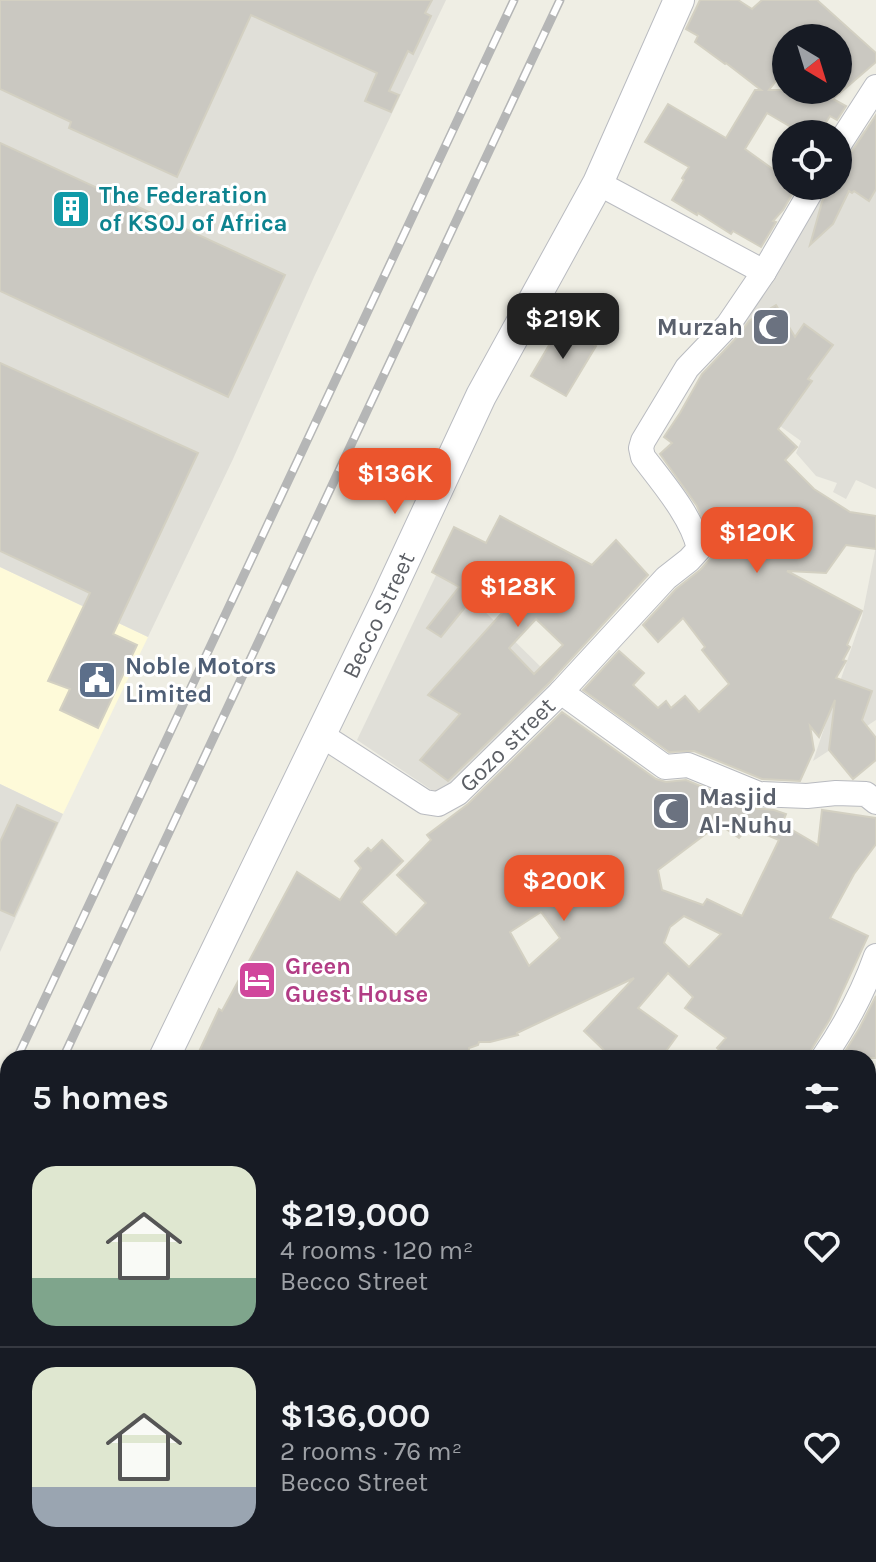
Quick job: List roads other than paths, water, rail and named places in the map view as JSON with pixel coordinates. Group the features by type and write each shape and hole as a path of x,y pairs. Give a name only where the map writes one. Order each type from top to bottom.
{"street":[{"name":"Becco Street","path":"168,1050 386,600 481,396 598,183 679,0"},
{"path":"852,124 876,87"},
{"path":"598,183 764,272"},
{"path":"561,692 666,578 699,549 697,539 676,501 643,457 641,448 687,368 728,325 764,272 806,200"},
{"name":"Gozo street","path":"320,734 425,802 438,804 458,793 561,692 665,767 688,765 759,794 866,794 876,802"},
{"path":"829,1050 844,1028 876,956"}],"railway":[{"path":"21,1050 514,0"},
{"path":"67,1050 560,0"}],"place":[{"name":"The Federation of KSOJ of Africa","path":"71,209"},
{"name":"Murzah","path":"771,327"},
{"name":"Noble Motors Limited","path":"97,680"},
{"name":"Masjid Al-Nuhu","path":"671,811"},
{"name":"Green Guest House","path":"257,980"}]}
